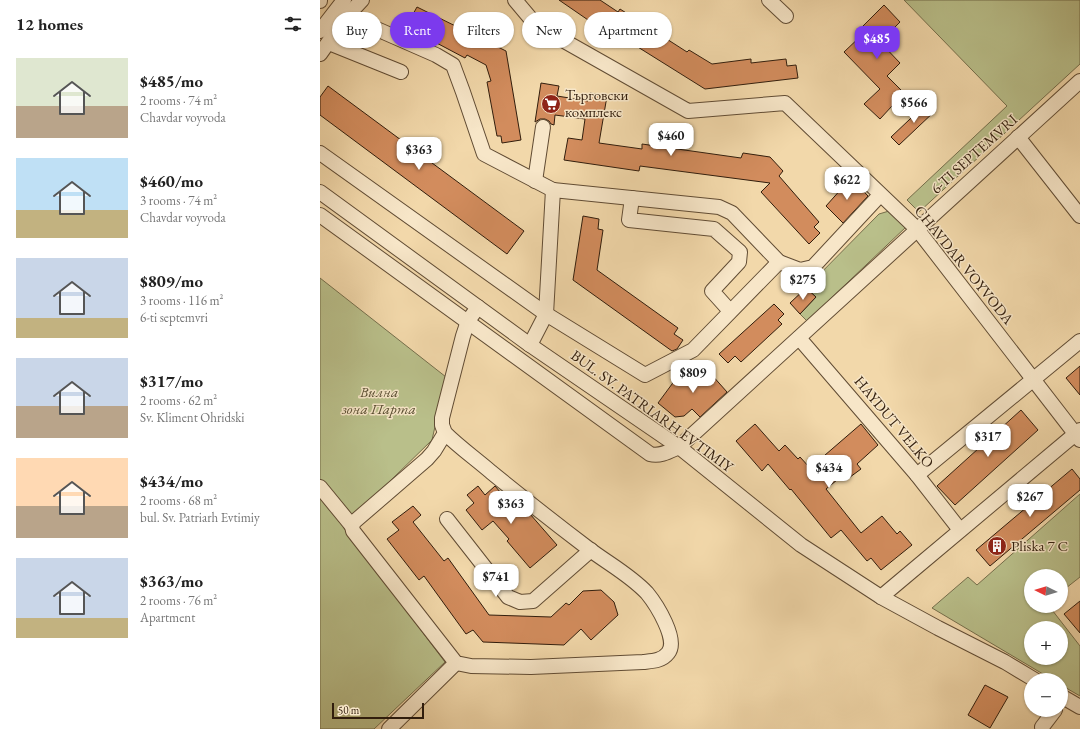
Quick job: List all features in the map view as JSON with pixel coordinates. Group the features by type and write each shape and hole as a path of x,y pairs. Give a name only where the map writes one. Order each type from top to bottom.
{"street":[{"path":"320,31 344,0"},
{"path":"351,12 362,0"},
{"name":"CHAVDAR VOYVODA","path":"515,0 536,25 688,110 785,103 917,229 1034,380 1078,434"},
{"path":"769,0 786,16"},
{"path":"382,31 436,55 453,65 464,92 484,154 553,190 719,208 732,213 779,262 800,270 813,267 880,195"},
{"path":"320,54 332,38"},
{"path":"329,43 401,72"},
{"name":"6-TI SEPTEMVRI","path":"320,215 650,454 661,455 679,447 1080,81"},
{"path":"535,181 543,127"},
{"path":"1018,137 1080,216"},
{"path":"320,153 546,314 574,330 644,375 693,350 779,262"},
{"path":"530,345 546,314 553,190"},
{"name":"BUL. SV. PATRIARH EVTIMIY","path":"320,192 530,345 679,447 801,545 881,597 1024,673"},
{"path":"632,198 629,220 714,229 740,252 740,262 712,291 730,311"},
{"path":"320,487 352,526 356,536 456,663 471,666 538,666 643,662 658,660 667,654 671,649 670,638 665,621 648,594 633,580 591,550 444,433 442,418 463,336 468,321 478,307"},
{"name":"HAYDUT VELKO","path":"799,338 917,475 960,530"},
{"path":"917,475 1080,341"},
{"path":"352,526 354,522 427,459 434,451 444,433"},
{"path":"881,597 960,530 1078,434"},
{"path":"447,519 508,597 520,602 533,601 591,550"},
{"path":"389,729 456,663"},
{"path":"1068,701 1080,706"},
{"path":"1042,727 1050,717"}],"green space":[{"path":"904,0 1080,0 1080,64 919,212 907,200 1007,106"},
{"path":"889,211 906,227 807,321 800,314 816,297 806,288 879,214"},
{"name":"Вилна зона Парта","path":"320,278 446,377 432,440 343,527 445,662 374,729 320,729"},
{"path":"1080,494 1080,577 1068,586 1068,569 1024,569 1024,613 1054,613 1061,621 1024,621 1024,663 932,608 968,577 977,585"},
{"path":"1068,631 1080,646 1080,696 1068,689 1068,673 1041,673 1028,665 1068,665"}],"building":[{"path":"559,0 600,0 618,12 584,12 584,17"},
{"path":"884,5 900,22 880,42 900,63 887,76 904,93 880,119 864,104 880,89 844,52 863,34 859,30"},
{"path":"417,7 427,12 414,12"},
{"path":"620,9 625,12 618,12"},
{"path":"445,21 453,25 453,48 500,48 506,51 521,140 502,143 501,136 497,136 487,82 491,81 486,65 467,55 465,58 445,47"},
{"path":"672,42 687,52 689,50 712,64 751,59 751,63 786,59 787,66 796,65 798,78 705,89 639,48 672,48"},
{"path":"541,83 559,86 557,96 588,101 590,93 607,96 599,143 642,149 642,144 741,158 743,153 770,157 783,171 779,176 819,222 814,227 820,233 809,244 761,192 770,183 640,166 639,171 564,160 568,138 582,140 585,119 555,115 554,125 545,119 540,119 535,122"},
{"path":"328,86 524,231 507,254 320,115 320,97"},
{"path":"928,102 936,110 899,145 891,137"},
{"path":"851,178 868,196 843,223 826,206"},
{"path":"583,216 599,219 598,229 603,230 597,270 678,328 674,334 683,340 677,349 672,351 573,280"},
{"path":"806,288 816,297 800,314 790,303"},
{"path":"774,304 784,314 778,320 782,324 741,362 735,356 728,363 719,354"},
{"path":"703,365 727,392 700,417 692,409 684,416 675,417 658,403 675,380 683,384"},
{"path":"1080,366 1080,395 1066,378"},
{"path":"1021,410 1038,430 955,505 937,486"},
{"path":"755,424 779,451 785,445 798,459 800,457 810,468 861,424 878,445 857,464 861,469 846,480 843,475 826,489 861,533 882,516 897,534 900,531 912,545 881,570 871,558 867,561 841,530 831,538 791,489 790,490 768,464 762,471 736,441"},
{"path":"1072,469 1080,479 1080,490 990,566 976,550"},
{"path":"478,486 485,495 495,486 519,514 524,510 530,514 557,545 530,568 507,541 509,539 493,521 482,530 466,510 474,503 467,495"},
{"path":"413,506 421,515 413,522 444,561 448,558 489,615 551,617 566,603 569,605 583,591 601,590 614,602 618,615 591,640 581,629 564,645 483,642 473,630 466,634 424,576 419,580 387,539 399,530 392,522"},
{"path":"1080,601 1080,633 1064,614 1068,613 1068,611"},
{"path":"985,685 1008,697 990,728 968,715"}],"place":[{"name":"Търговски комплекс","path":"551,104"},
{"name":"Pliska 7 C","path":"997,546"}]}
